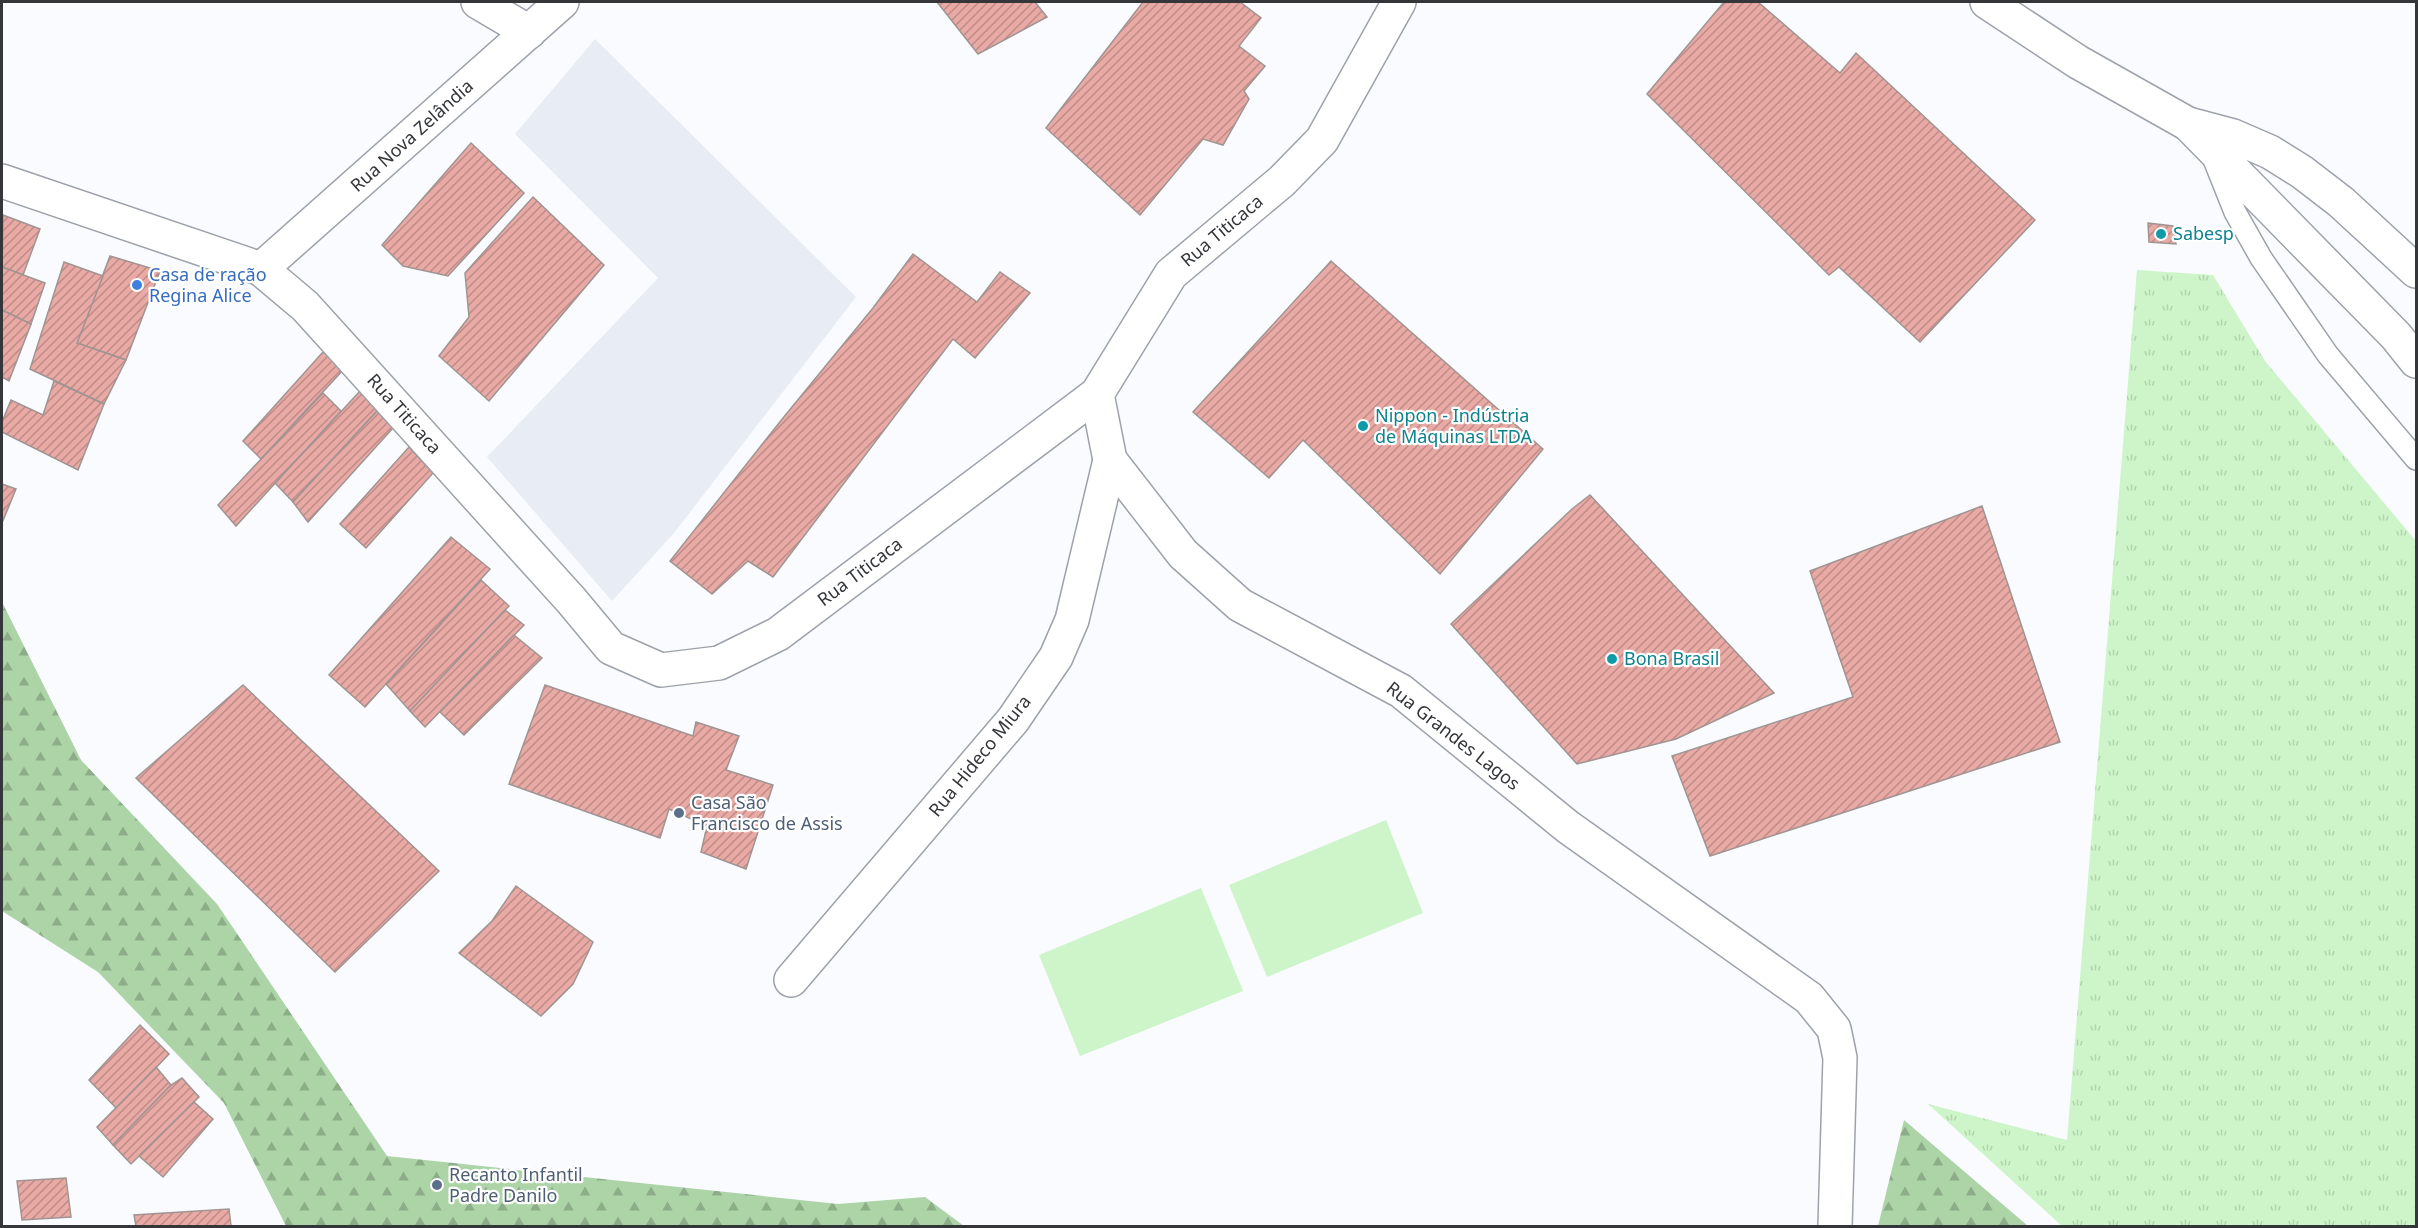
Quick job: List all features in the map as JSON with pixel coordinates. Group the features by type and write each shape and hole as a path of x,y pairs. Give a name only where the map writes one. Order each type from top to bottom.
{"street":[{"path":"478,2 529,32"},
{"name":"Rua Nova Zelândia","path":"261,269 562,2"},
{"name":"Rua Titicaca","path":"261,269 305,306 344,348 571,600 611,648 661,670 718,663 778,634 1097,394 1171,274 1281,181 1322,140 1399,2"},
{"path":"1987,2 2078,62 2198,134 2396,336 2416,361"},
{"path":"2198,134 2242,140 2270,152 2302,172 2341,202 2416,271"},
{"path":"2,180 261,269"},
{"name":"Rua Grandes Lagos","path":"1097,394 1110,460 1183,554 1240,605 1401,691 1569,827 1809,998 1834,1029 1840,1058 1835,1227"},
{"name":"Rua Hideco Miura","path":"790,980 1013,720 1056,657 1072,620 1110,460"}],"lane":[{"path":"2198,134 2235,212 2261,258 2328,355 2416,459"}],"shaded area":[{"path":"595,39 856,297 674,533 612,601 487,457 658,278 515,134"}],"green space":[{"path":"2137,270 2213,275 2265,361 2416,541 2416,1226 2062,1226 1928,1104 2067,1140"},
{"path":"2,602 81,760 217,904 387,1156 838,1204 925,1197 964,1226 286,1226 224,1103 98,972 2,911"},
{"path":"1386,820 1423,913 1267,977 1229,885"},
{"path":"1201,888 1243,991 1080,1056 1039,955"},
{"path":"1904,1120 2028,1226 1878,1226"}],"building":[{"path":"937,2 1035,2 1047,17 978,54"},
{"path":"1143,2 1240,2 1261,18 1239,46 1265,66 1244,91 1249,99 1223,145 1203,139 1140,215 1046,128"},
{"path":"1724,2 1758,2 1840,73 1856,53 2035,220 1920,342 1839,267 1829,275 1647,94"},
{"path":"471,143 524,193 448,276 403,266 382,245"},
{"path":"533,197 604,265 489,401 439,356 469,317 465,273"},
{"path":"3,215 40,229 23,275 2,267"},
{"name":"Sabesp","path":"2148,223 2173,226 2176,244 2149,242"},
{"path":"913,254 977,302 1000,272 1030,293 975,358 953,339 773,577 748,561 712,594 670,561 873,308"},
{"path":"110,256 160,271 126,360 77,343"},
{"name":"Nippon - Indústria de Máquinas LTDA","path":"1331,261 1543,449 1440,574 1303,440 1269,478 1193,412"},
{"path":"64,262 103,276 77,343 126,360 104,404 30,369"},
{"path":"2,267 45,283 31,324 2,310"},
{"path":"2,310 31,324 9,381 2,377"},
{"path":"323,352 344,369 261,459 243,441"},
{"path":"54,381 104,404 78,470 2,432 2,422 11,400 43,415"},
{"path":"360,391 378,410 293,502 275,483"},
{"path":"323,393 341,411 236,526 218,505"},
{"path":"378,410 393,428 308,522 293,502"},
{"path":"409,447 433,473 366,548 340,524"},
{"path":"2,484 16,489 2,523"},
{"name":"Bona Brasil","path":"1590,495 1774,693 1676,739 1577,764 1451,624 1572,509"},
{"path":"1982,506 2060,742 1710,856 1672,756 1853,697 1810,571"},
{"path":"451,537 490,569 365,707 329,675"},
{"path":"481,580 509,606 410,711 386,684"},
{"path":"505,610 524,625 425,727 410,711"},
{"path":"514,635 542,658 464,735 440,712"},
{"path":"243,685 439,871 335,972 136,778"},
{"path":"545,685 693,736 696,722 739,736 726,770 773,785 746,869 701,852 707,826 669,809 660,838 509,784"},
{"path":"516,886 593,942 573,984 541,1016 459,953 492,921"},
{"path":"140,1025 169,1054 117,1109 89,1080"},
{"path":"156,1067 171,1085 113,1145 97,1127"},
{"path":"182,1078 199,1097 131,1164 113,1145 171,1085"},
{"path":"194,1102 213,1119 163,1177 139,1156"},
{"path":"66,1178 71,1217 22,1220 17,1181"},
{"path":"229,1209 231,1226 136,1226 134,1215"}],"place":[{"name":"Sabesp","path":"2161,234"},
{"name":"Casa de ração Regina Alice","path":"137,285"},
{"name":"Nippon - Indústria de Máquinas LTDA","path":"1363,426"},
{"name":"Bona Brasil","path":"1612,659"},
{"name":"Casa São Francisco de Assis","path":"679,813"},
{"name":"Recanto Infantil Padre Danilo","path":"437,1185"}]}
